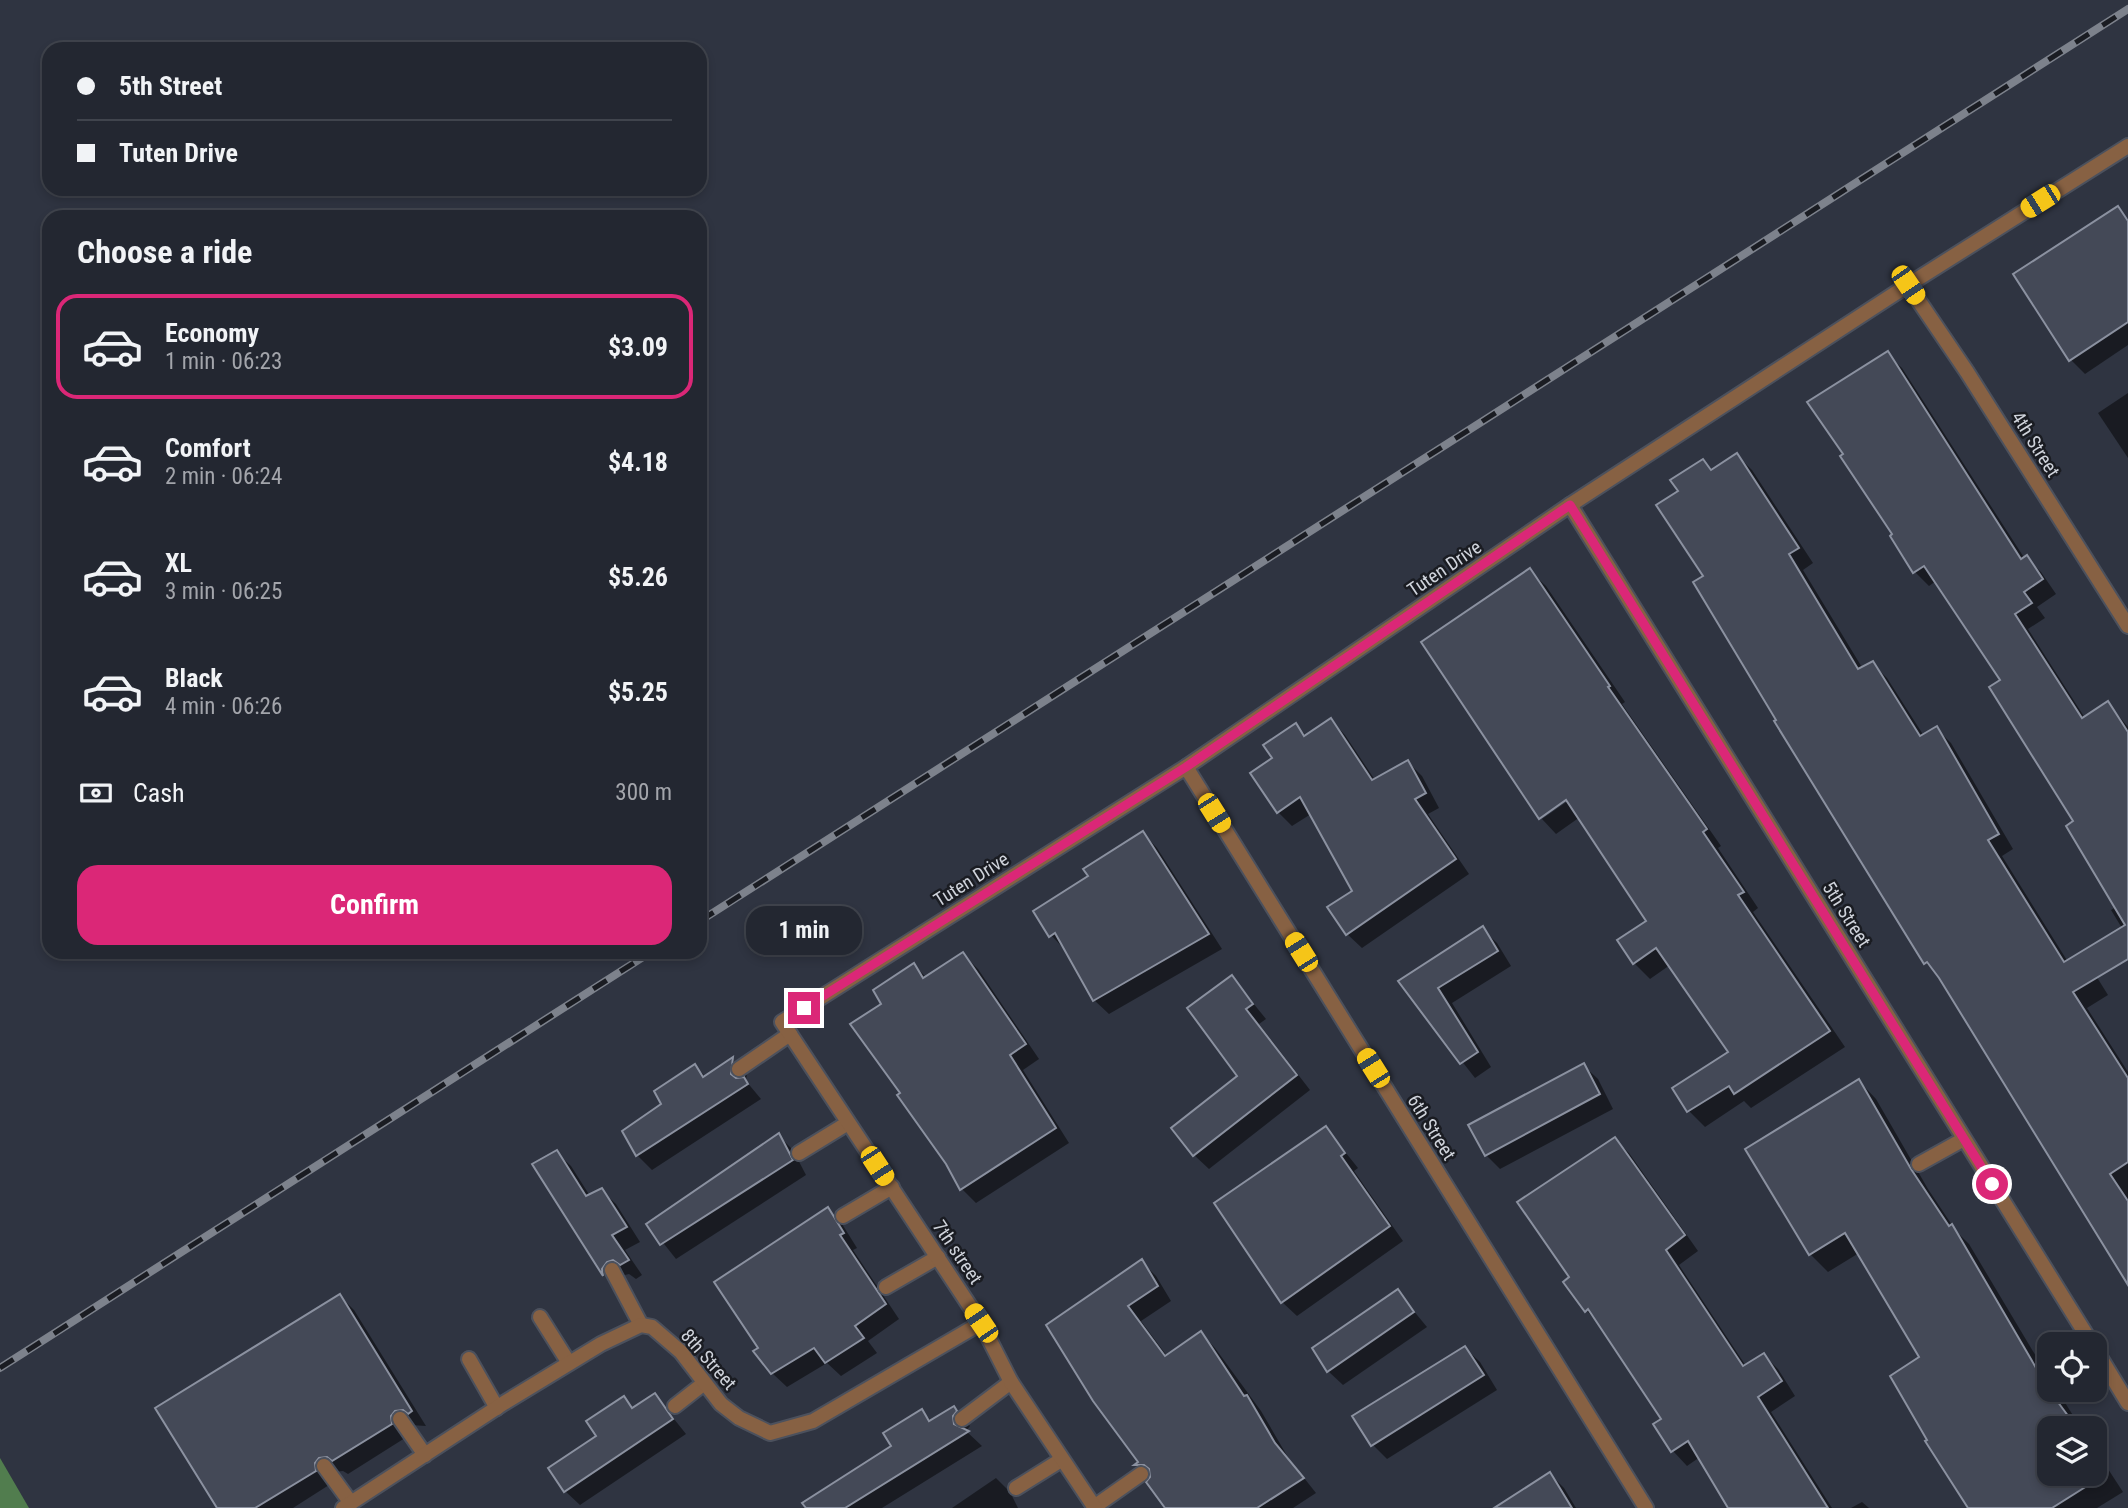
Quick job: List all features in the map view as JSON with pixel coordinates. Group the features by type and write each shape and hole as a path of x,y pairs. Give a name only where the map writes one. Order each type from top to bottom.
{"street":[{"name":"Tuten Drive","path":"739,1069 786,1028 1186,767 1570,505 1908,285 2128,146"},
{"name":"4th Street","path":"1908,285 1967,372 2128,626"},
{"name":"5th Street","path":"1570,505 2085,1332"},
{"name":"6th Street","path":"1186,767 1646,1508"},
{"name":"7th street","path":"786,1028 981,1323 1011,1382 1094,1507"},
{"path":"799,1153 848,1123"},
{"path":"1919,1164 1964,1139"},
{"path":"843,1216 891,1188"},
{"path":"886,1287 938,1258"},
{"path":"324,1466 347,1505 569,1363 641,1325 612,1270"},
{"path":"540,1317 569,1363"},
{"name":"8th Street","path":"641,1325 652,1327 681,1352 704,1384 730,1411 756,1428 770,1433 789,1430 824,1414 981,1323"},
{"path":"469,1359 497,1408"},
{"path":"2107,1369 2128,1403"},
{"path":"962,1419 1011,1382"},
{"path":"675,1406 704,1384"},
{"path":"400,1419 425,1455"},
{"path":"1016,1488 1061,1460"},
{"path":"1094,1507 1141,1474"}],"green space":[{"path":"0,1458 29,1508 0,1508"}],"building":[{"path":"2118,206 2128,221 2128,322 2069,361 2013,274"},
{"path":"1888,351 2021,559 2027,555 2043,579 2024,592 2032,603 2015,614 2082,718 2108,701 2128,732 2128,959 2073,992 2128,1078 2128,1162 2110,1174 2128,1201 2128,1285 1939,978 1927,962 1924,964 1774,721 1776,720 1693,582 1703,576 1656,505 1678,491 1670,480 1703,459 1711,470 1737,453 1799,548 1789,554 1858,669 1873,661 1920,736 1937,726 1999,834 1988,840 2064,962 2125,925 2066,826 2073,821 1989,687 2000,680 1924,566 1913,573 1890,536 1892,534 1840,456 1843,454 1807,402"},
{"path":"1530,568 1610,686 1608,687 1707,829 1703,832 1744,892 1738,895 1830,1031 1734,1094 1729,1086 1687,1112 1672,1088 1728,1052 1656,948 1633,964 1617,940 1646,921 1566,800 1539,819 1421,642"},
{"path":"1331,718 1372,780 1408,760 1426,793 1415,799 1456,859 1346,935 1327,907 1352,891 1300,797 1277,813 1250,773 1272,758 1263,745 1296,723 1304,736"},
{"path":"1143,831 1209,934 1093,1001 1055,933 1049,937 1033,911 1088,876 1083,869"},
{"path":"1483,926 1498,951 1438,988 1478,1052 1460,1064 1398,981"},
{"path":"963,952 1026,1044 1010,1055 1056,1128 960,1190 946,1164 897,1095 900,1093 850,1024 881,1004 873,990 914,963 923,978"},
{"path":"1232,975 1253,1004 1246,1009 1297,1075 1193,1156 1171,1128 1237,1076 1187,1008"},
{"path":"733,1057 731,1074 736,1078 744,1077 748,1084 636,1156 622,1131 661,1104 654,1091 695,1064 703,1077"},
{"path":"1584,1063 1600,1094 1485,1156 1468,1125"},
{"path":"1859,1079 1911,1169 1949,1226 1952,1224 2037,1369 2037,1402 2058,1402 2068,1416 2037,1416 2037,1486 2087,1486 2052,1508 1968,1508 1925,1441 1927,1440 1890,1376 1919,1357 1845,1233 1809,1255 1745,1149"},
{"path":"1326,1126 1345,1153 1341,1156 1390,1226 1281,1303 1214,1203"},
{"path":"779,1133 793,1160 660,1245 646,1224"},
{"path":"1615,1137 1685,1235 1666,1250 1743,1366 1764,1353 1782,1381 1758,1397 1828,1508 1728,1508 1688,1441 1671,1452 1653,1424 1661,1419 1588,1309 1585,1312 1563,1282 1569,1277 1517,1202"},
{"path":"557,1150 586,1196 602,1188 627,1227 612,1235 629,1260 620,1265 613,1260 607,1262 602,1269 603,1276 532,1164"},
{"path":"828,1207 844,1233 840,1235 886,1304 855,1326 864,1338 825,1363 814,1348 771,1374 753,1351 758,1348 714,1282"},
{"path":"1142,1259 1158,1286 1128,1306 1165,1356 1201,1331 1244,1396 1247,1395 1275,1443 1304,1478 1257,1508 1165,1508 1146,1482 1150,1477 1149,1469 1144,1465 1134,1465 1138,1462 1093,1401 1046,1325"},
{"path":"1398,1289 1414,1312 1327,1372 1312,1348"},
{"path":"340,1294 412,1411 408,1414 403,1410 395,1411 391,1416 392,1424 332,1461 327,1457 319,1458 315,1463 316,1471 255,1508 217,1508 155,1408"},
{"path":"1465,1346 1484,1375 1371,1446 1352,1416"},
{"path":"655,1393 673,1419 564,1492 548,1468 596,1436 586,1421 624,1396 632,1408"},
{"path":"954,1406 957,1411 953,1416 954,1424 969,1431 845,1508 806,1508 802,1503 891,1446 883,1433 922,1409 929,1421"},
{"path":"1550,1472 1572,1508 1494,1508"}],"railway":[{"path":"707,917 2128,9"},
{"path":"0,1368 640,959"}],"route":[{"path":"804,1008 1186,767 1570,505 1992,1184"}]}
